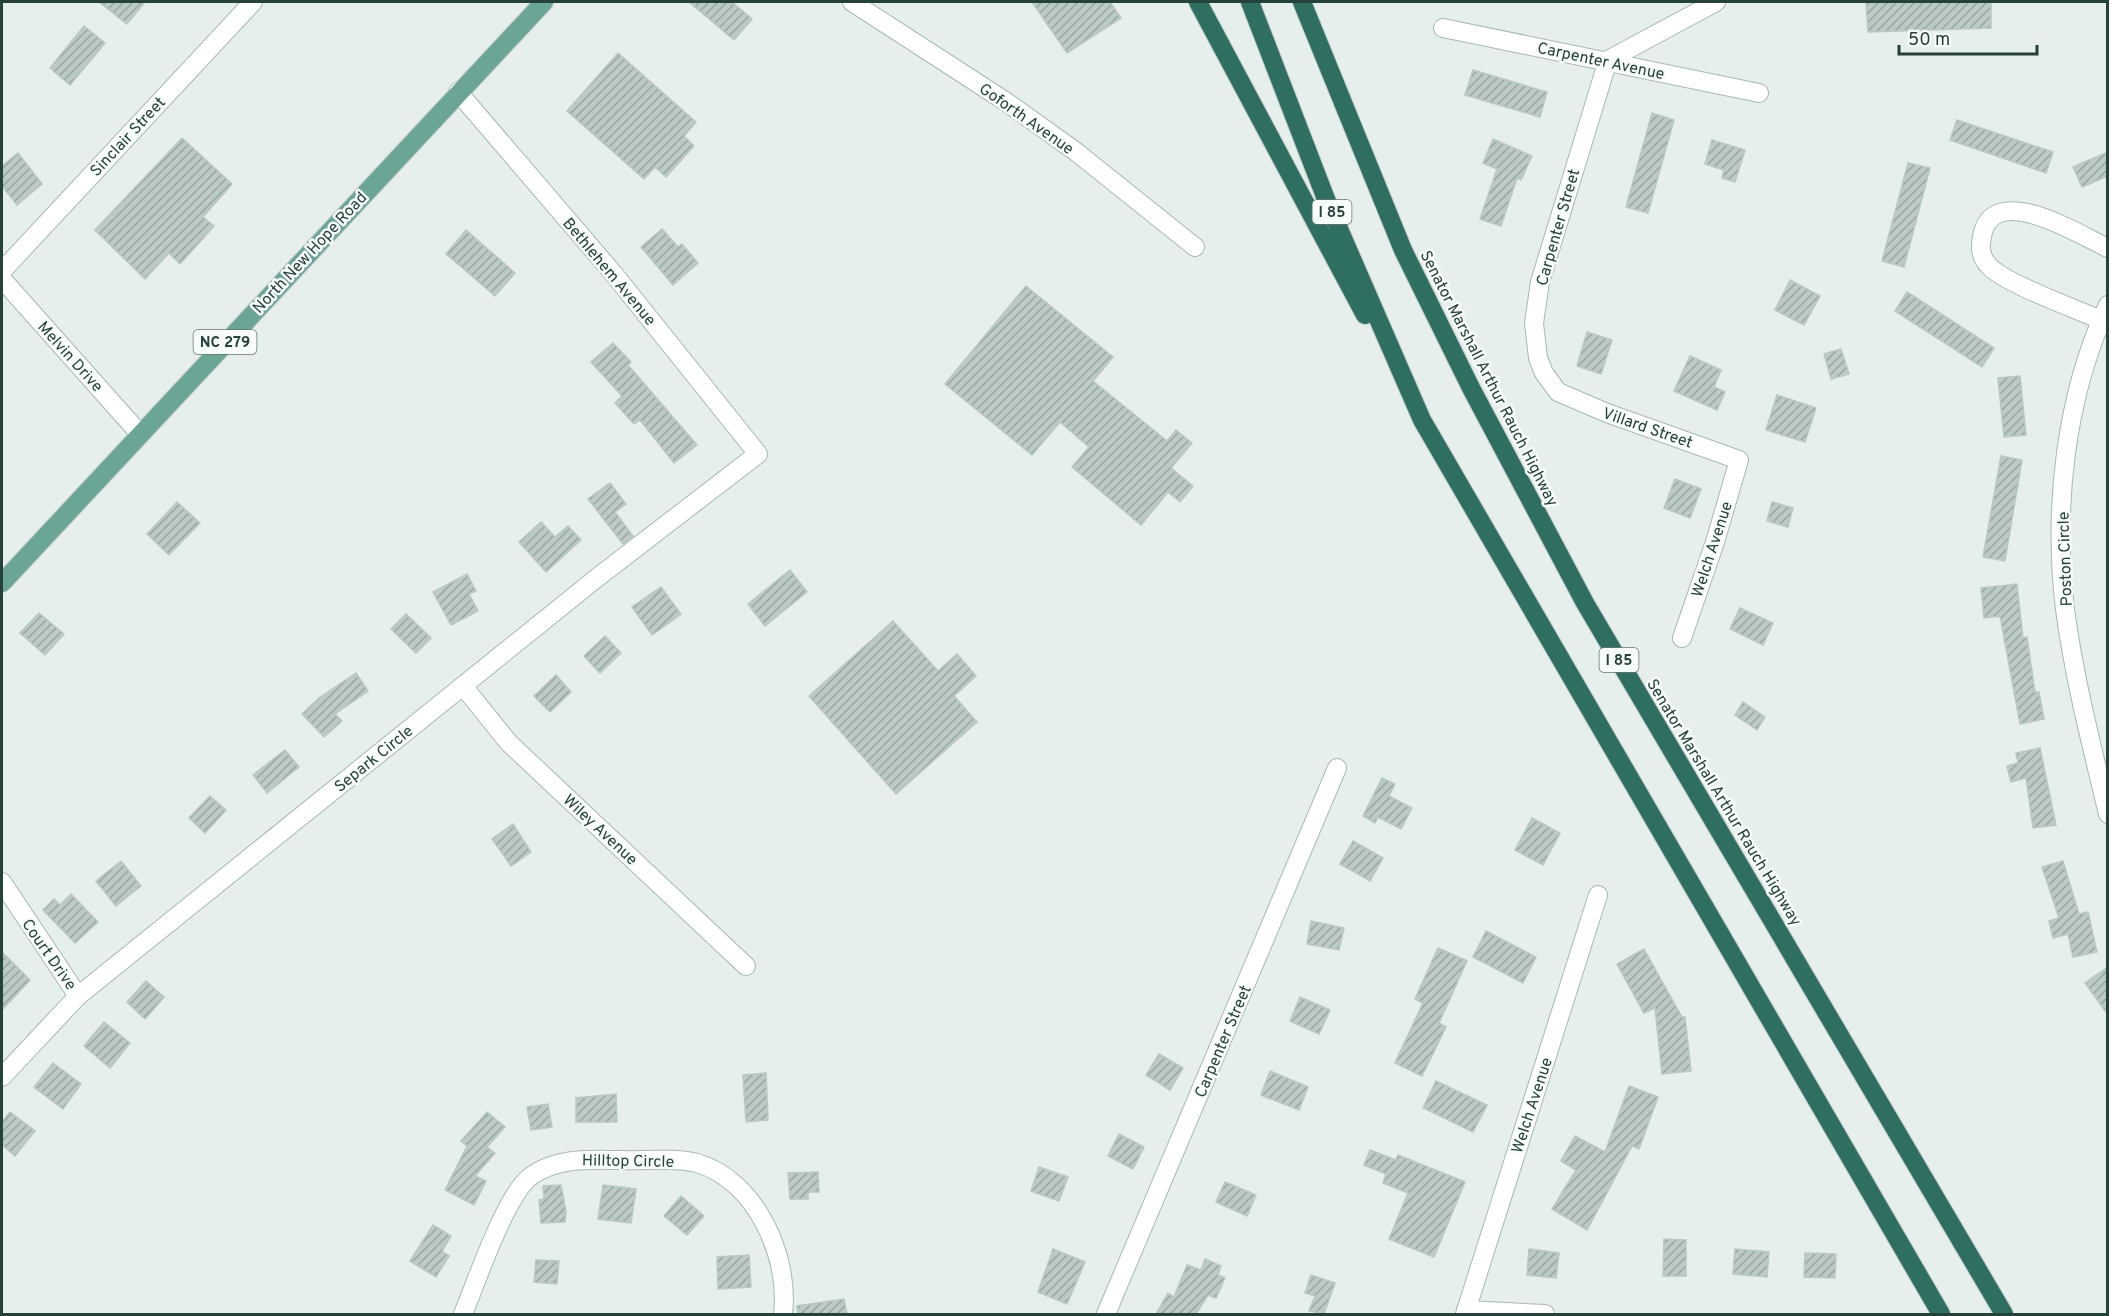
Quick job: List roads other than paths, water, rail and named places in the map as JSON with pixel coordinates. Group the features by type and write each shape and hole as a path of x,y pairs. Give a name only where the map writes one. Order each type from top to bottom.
{"highway":[{"path":"1198,2 1422,420"},
{"name":"I 85","path":"1250,2 1326,199 1422,420 1941,1314"},
{"name":"Senator Marshall Arthur Rauch Highway","path":"1302,2 1403,250 1471,388 1585,603 2005,1314"}],"main road":[{"name":"North New Hope Road","path":"2,583 544,2"}],"street":[{"name":"Sinclair Street","path":"2,271 253,2"},
{"name":"Goforth Avenue","path":"852,2 1005,101 1075,151 1195,247"},
{"path":"1608,60 1716,2"},
{"name":"Carpenter Avenue","path":"1443,28 1608,60 1711,85 1759,93"},
{"name":"Carpenter Street","path":"1558,392 1544,373 1535,348 1534,323 1537,303 1563,203 1608,60"},
{"name":"Bethlehem Avenue","path":"458,92 614,273 758,454"},
{"path":"2104,313 2000,275 1989,267 1982,257 1980,248 1986,225 1998,213 2015,209 2043,217 2108,248"},
{"name":"Melvin Drive","path":"2,279 140,434"},
{"name":"Poston Circle","path":"2104,313 2078,392 2067,443 2062,539 2066,618 2108,814"},
{"name":"Villard Street","path":"1558,392 1607,413 1739,460"},
{"name":"Separk Circle","path":"2,1077 78,996 598,577 758,454"},
{"name":"Welch Avenue","path":"1682,638 1715,542 1739,460"},
{"name":"Wiley Avenue","path":"463,686 509,743 746,966"},
{"name":"Carpenter Street","path":"1106,1314 1337,768"},
{"name":"Court Drive","path":"2,882 78,996"},
{"name":"Welch Avenue","path":"1466,1312 1598,895"},
{"name":"Hilltop Circle","path":"463,1314 506,1212 519,1189 531,1176 570,1159 695,1162 719,1172 757,1212 772,1238 781,1270 783,1314"},
{"path":"1466,1312 1545,1314"}]}
